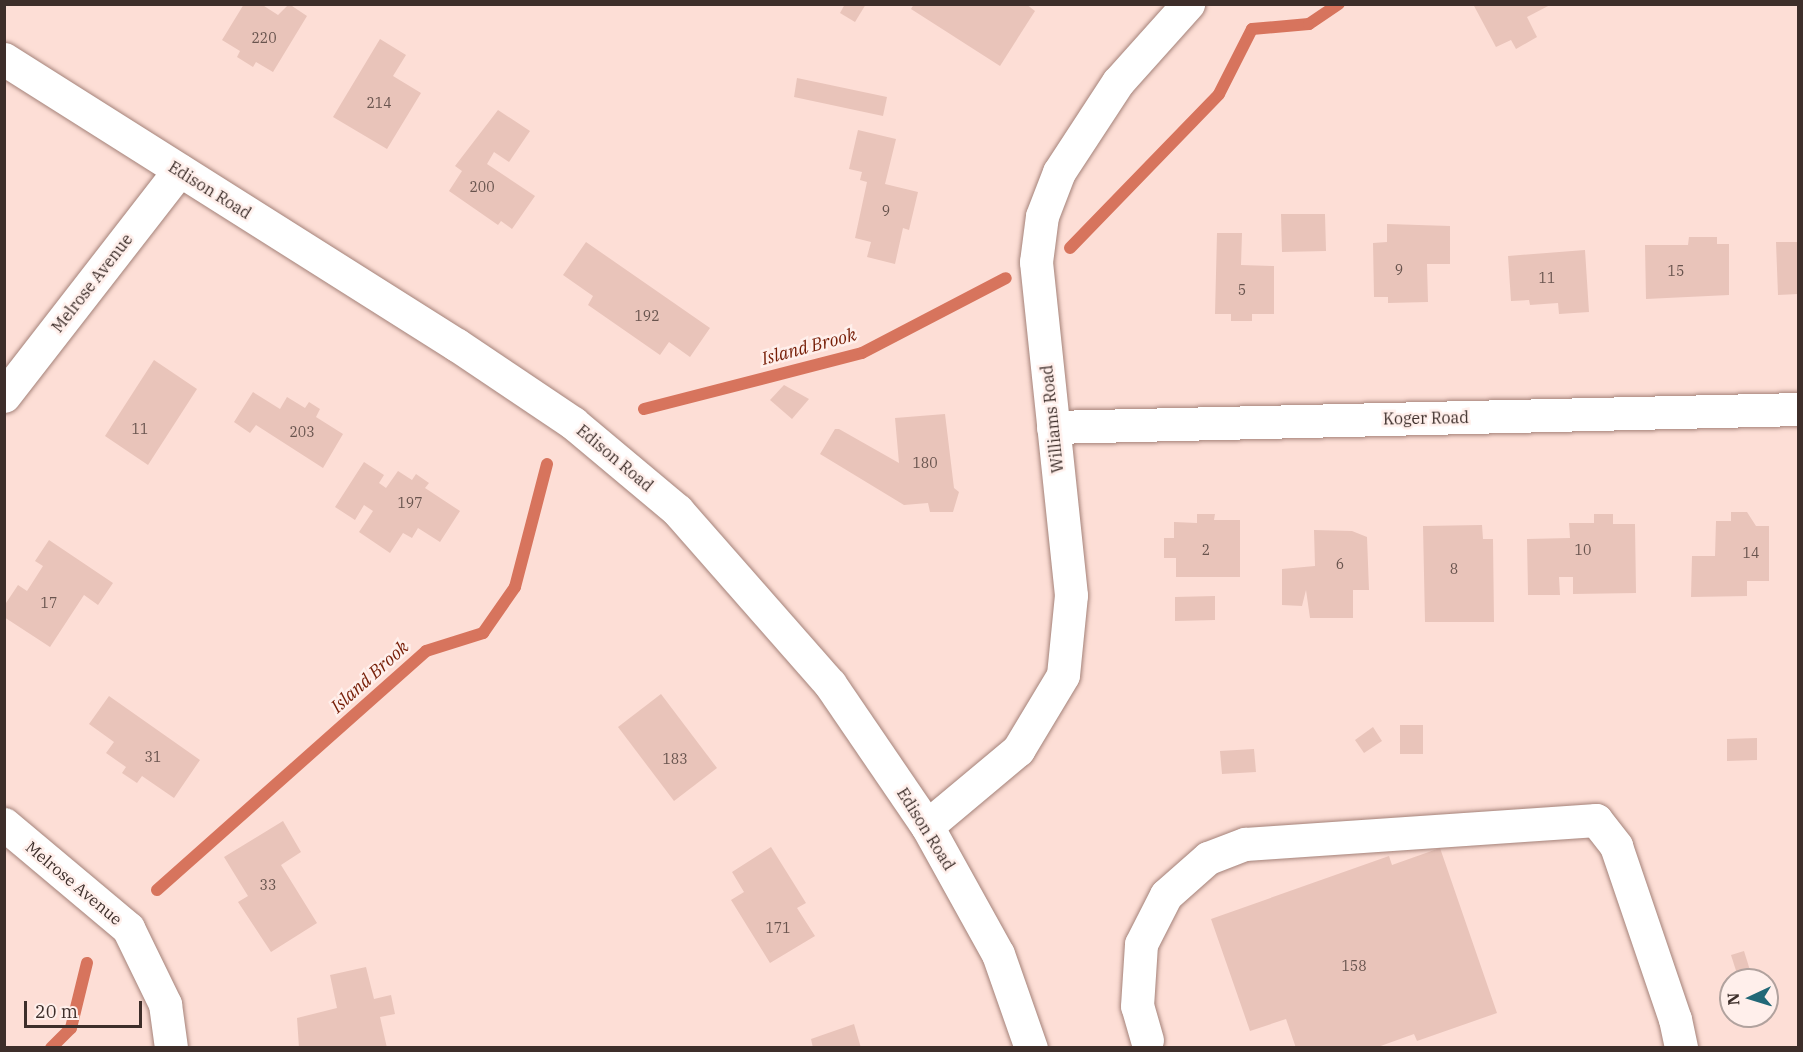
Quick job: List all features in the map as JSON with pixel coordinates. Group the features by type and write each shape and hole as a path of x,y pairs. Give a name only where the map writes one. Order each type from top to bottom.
{"street":[{"name":"Williams Road","path":"927,826 1018,750 1063,675 1071,595 1036,262 1042,216 1059,172 1118,82 1188,4"},
{"name":"Edison Road","path":"4,59 573,423 677,510 830,684 927,826 998,954 1031,1047"},
{"name":"Melrose Avenue","path":"4,396 179,170"},
{"name":"Koger Road","path":"1053,427 1798,409"},
{"path":"1140,1045 1137,1006 1141,944 1166,895 1208,858 1245,844 1596,820 1616,846 1675,1019 1681,1047"},
{"name":"Melrose Avenue","path":"4,824 128,928 165,1004 171,1047"}],"building":[{"path":"244,4 261,4 278,15 289,4 307,16 273,72 256,62 253,67 237,57 240,51 222,40"},
{"path":"845,4 866,4 855,22 840,13"},
{"path":"914,4 1026,4 1035,11 1000,66 911,9"},
{"path":"1473,4 1552,4 1527,17 1537,37 1516,49 1511,40 1496,47"},
{"path":"380,39 406,55 393,76 421,93 387,149 333,117"},
{"path":"797,78 887,97 883,116 794,97"},
{"path":"498,110 530,131 509,162 494,152 487,164 535,196 512,229 501,221 498,225 449,191 462,171 455,166"},
{"path":"858,130 896,139 885,184 918,192 909,230 903,228 895,264 867,257 871,242 855,238 867,182 860,180 862,172 849,169"},
{"path":"1281,214 1325,214 1326,251 1282,252"},
{"path":"1387,224 1450,226 1450,264 1427,264 1428,302 1388,303 1388,297 1374,297 1373,243 1387,242"},
{"path":"1217,233 1242,233 1241,265 1274,266 1274,314 1252,314 1252,321 1231,321 1231,314 1215,314"},
{"path":"1689,237 1717,237 1717,244 1729,244 1729,295 1646,299 1645,245 1688,245"},
{"path":"586,242 710,328 690,357 669,342 660,355 588,305 593,296 563,275"},
{"path":"1776,242 1798,242 1798,294 1778,295"},
{"path":"1585,250 1589,312 1559,314 1558,303 1530,305 1529,300 1511,301 1508,256"},
{"path":"154,360 197,389 148,465 105,436"},
{"path":"784,385 809,399 792,419 770,400"},
{"path":"253,392 280,409 287,397 305,408 309,402 320,409 316,417 343,434 323,468 256,425 250,433 234,422"},
{"path":"945,414 954,488 959,492 953,512 930,512 928,503 904,505 820,454 835,429 839,429 899,463 895,418"},
{"path":"364,462 384,475 379,483 386,488 398,471 412,480 416,474 429,483 425,488 460,511 440,542 418,528 412,538 403,533 390,553 359,532 373,511 364,505 355,520 335,507"},
{"path":"1731,512 1747,512 1756,526 1769,526 1769,581 1747,581 1747,596 1691,597 1692,556 1715,556 1716,521 1731,521"},
{"path":"1197,514 1215,514 1214,520 1240,520 1240,577 1176,577 1176,558 1164,558 1164,538 1174,538 1174,522 1197,523"},
{"path":"1594,514 1613,514 1613,524 1635,524 1636,593 1573,594 1573,577 1559,577 1560,595 1528,595 1527,539 1570,538 1569,523 1594,523"},
{"path":"1482,525 1483,539 1493,539 1494,622 1425,622 1423,526"},
{"path":"1314,530 1352,531 1367,537 1369,590 1353,590 1353,618 1310,618 1306,590 1302,606 1282,605 1282,569 1315,566"},
{"path":"49,540 113,583 98,605 84,595 50,647 4,617 4,606 18,585 27,591 43,566 35,561"},
{"path":"1215,596 1215,620 1175,621 1175,597"},
{"path":"661,694 717,768 674,801 618,727"},
{"path":"109,696 200,760 174,798 142,776 137,783 122,773 126,767 106,753 114,742 89,724"},
{"path":"1400,725 1423,725 1423,754 1400,754"},
{"path":"1373,727 1382,741 1364,753 1355,740"},
{"path":"1757,738 1757,760 1727,761 1727,739"},
{"path":"1254,749 1256,772 1222,774 1220,751"},
{"path":"283,821 301,852 281,865 317,923 271,952 238,902 248,896 224,857"},
{"path":"771,847 806,903 797,908 815,936 770,963 731,900 744,892 732,872"},
{"path":"1440,848 1497,1013 1417,1041 1414,1034 1375,1048 1296,1048 1286,1019 1250,1031 1211,919 1389,856 1392,865"},
{"path":"1744,951 1749,968 1735,968 1731,955"},
{"path":"366,967 374,999 391,995 395,1014 380,1017 387,1048 299,1048 297,1018 337,1008 330,975"},
{"path":"854,1024 861,1048 813,1048 811,1039"}],"waterway":[{"name":"Island Brook","path":"1070,248 1219,94 1252,29 1309,24 1339,4"},
{"name":"Island Brook","path":"644,409 862,353 1006,278"},
{"name":"Island Brook","path":"157,890 426,651 483,633 515,587 547,464"},
{"name":"Island Brook","path":"51,1048 71,1028 87,963"}]}
